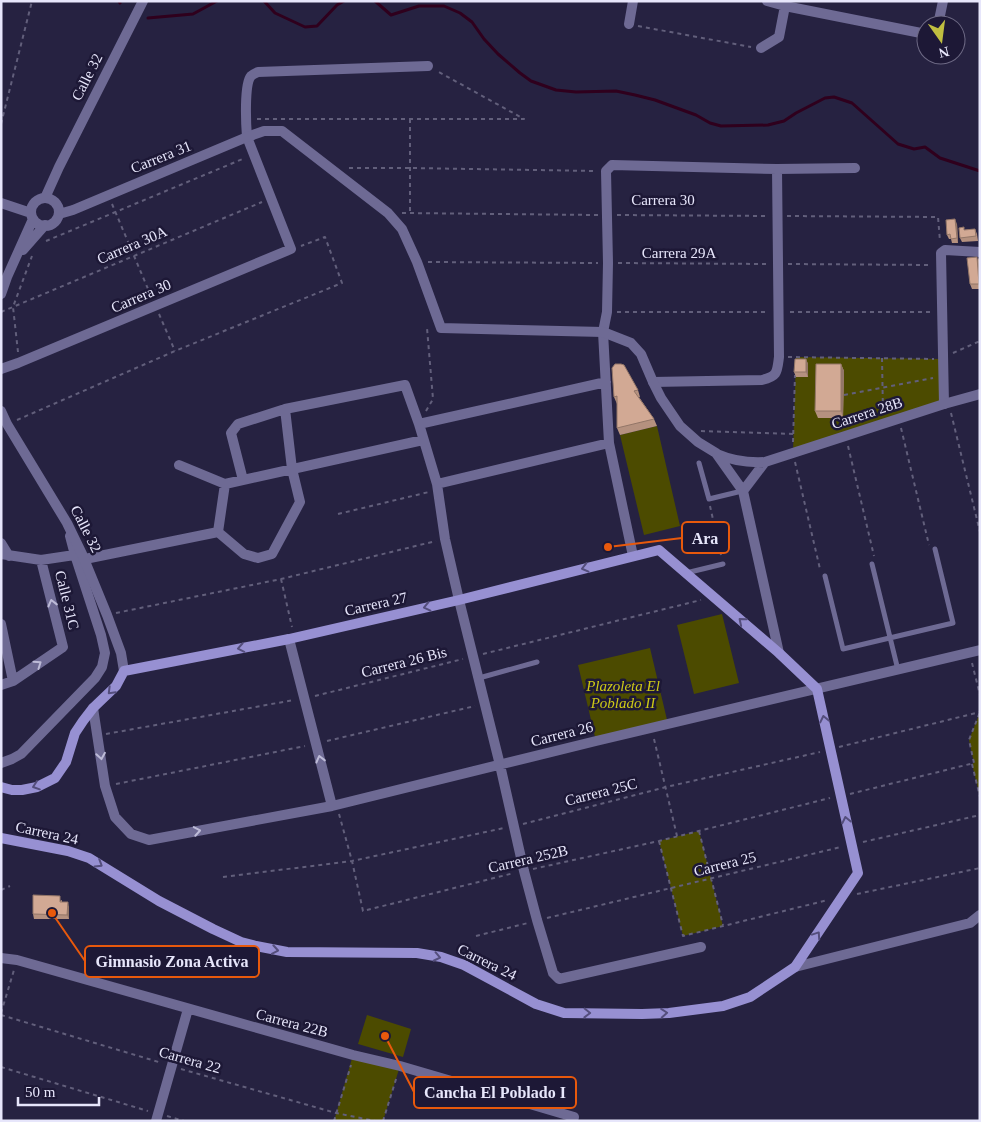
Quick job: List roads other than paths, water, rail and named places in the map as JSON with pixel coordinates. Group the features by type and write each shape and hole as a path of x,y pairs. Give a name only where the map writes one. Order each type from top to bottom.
{"main road":[{"name":"Carrera 27","path":"124,671 292,638 459,600 659,550 686,573"},
{"path":"686,573 779,653 817,689"},
{"path":"1,787 22,790 37,787 55,778 66,762 75,733 93,708 116,686 124,671"},
{"name":"Carrera 24","path":"1,838 68,850 89,858 159,901 241,942 256,946 286,952 417,953 441,957 464,965 536,1004 564,1012 642,1014 723,1006 750,997 795,967 858,873 817,689"}],"street":[{"name":"Calle 32","path":"54,204 59,167 143,1"},
{"path":"629,24 633,1"},
{"path":"940,15 944,1"},
{"path":"761,48 779,37 775,3 916,32"},
{"path":"247,137 248,82 252,75 258,72 428,66"},
{"name":"Carrera 31","path":"54,204 73,210 247,137 264,131 282,131 388,213 402,229 417,262 441,328 603,332"},
{"name":"Carrera 30","path":"1,369 291,249 247,137"},
{"path":"633,556 609,443 603,332 607,312 608,263 606,171 612,165 776,169 855,168"},
{"path":"653,382 762,380 772,378 777,372 778,216 776,169"},
{"path":"1,204 32,213 40,225 50,225 54,222 54,204 37,200 32,213 15,258 7,277 1,294"},
{"path":"15,258 45,225"},
{"path":"946,403 943,376 941,253 945,250 980,252"},
{"path":"603,332 631,344 641,354 653,382 680,426 698,442 716,453 744,491 779,653"},
{"path":"419,424 606,382"},
{"path":"244,480 231,433 238,424 286,409 405,385 438,487 445,539 459,600 524,871 553,973 559,979 701,947"},
{"name":"Carrera 28B","path":"716,453 740,462 765,462 946,403 980,394"},
{"path":"218,532 244,554 258,558 272,554 300,502 292,469 286,409"},
{"name":"Calle 32","path":"1,411 67,523 107,615 121,653 124,671"},
{"path":"179,465 225,484 423,440"},
{"path":"438,487 609,443"},
{"path":"744,491 765,462"},
{"path":"218,532 225,484"},
{"path":"1,543 5,555 42,560 81,556 218,532"},
{"path":"1,763 21,754 94,678 102,667 105,652 81,556"},
{"name":"Calle 31C","path":"13,682 63,647 42,560"},
{"path":"1,624 13,682 1,685"},
{"path":"292,638 304,698 334,805"},
{"name":"Carrera 26","path":"93,708 105,786 115,816 131,834 149,840 334,805 980,650"},
{"path":"795,967 970,923 980,915"},
{"name":"Carrera 22B","path":"1,958 17,960 353,1055 400,1066 574,1119"},
{"path":"157,1117 188,1009"}],"lane":[{"path":"699,463 709,499 744,491"},
{"path":"823,576 843,649 953,623 933,549"},
{"path":"686,573 723,564"},
{"path":"874,564 898,670"},
{"path":"478,678 537,662"}],"waterway":[{"path":"148,18 193,14 217,1"},
{"path":"264,1 275,13 305,27 317,26 337,5 344,1"},
{"path":"375,1 391,15 419,6 444,6 460,13 472,22 498,54 520,73 531,81 556,90 576,92 616,91 635,95 655,100 721,126 768,125 784,121 825,98 834,97 852,103 898,144 914,149 925,147 940,158 980,171"}],"place":[{"name":"Ara","path":"608,547"},
{"name":"Gimnasio Zona Activa","path":"52,913"},
{"name":"Cancha El Poblado I","path":"385,1036"}],"park label":[{"name":"Plazoleta El Poblado II","path":"623,694"}]}
